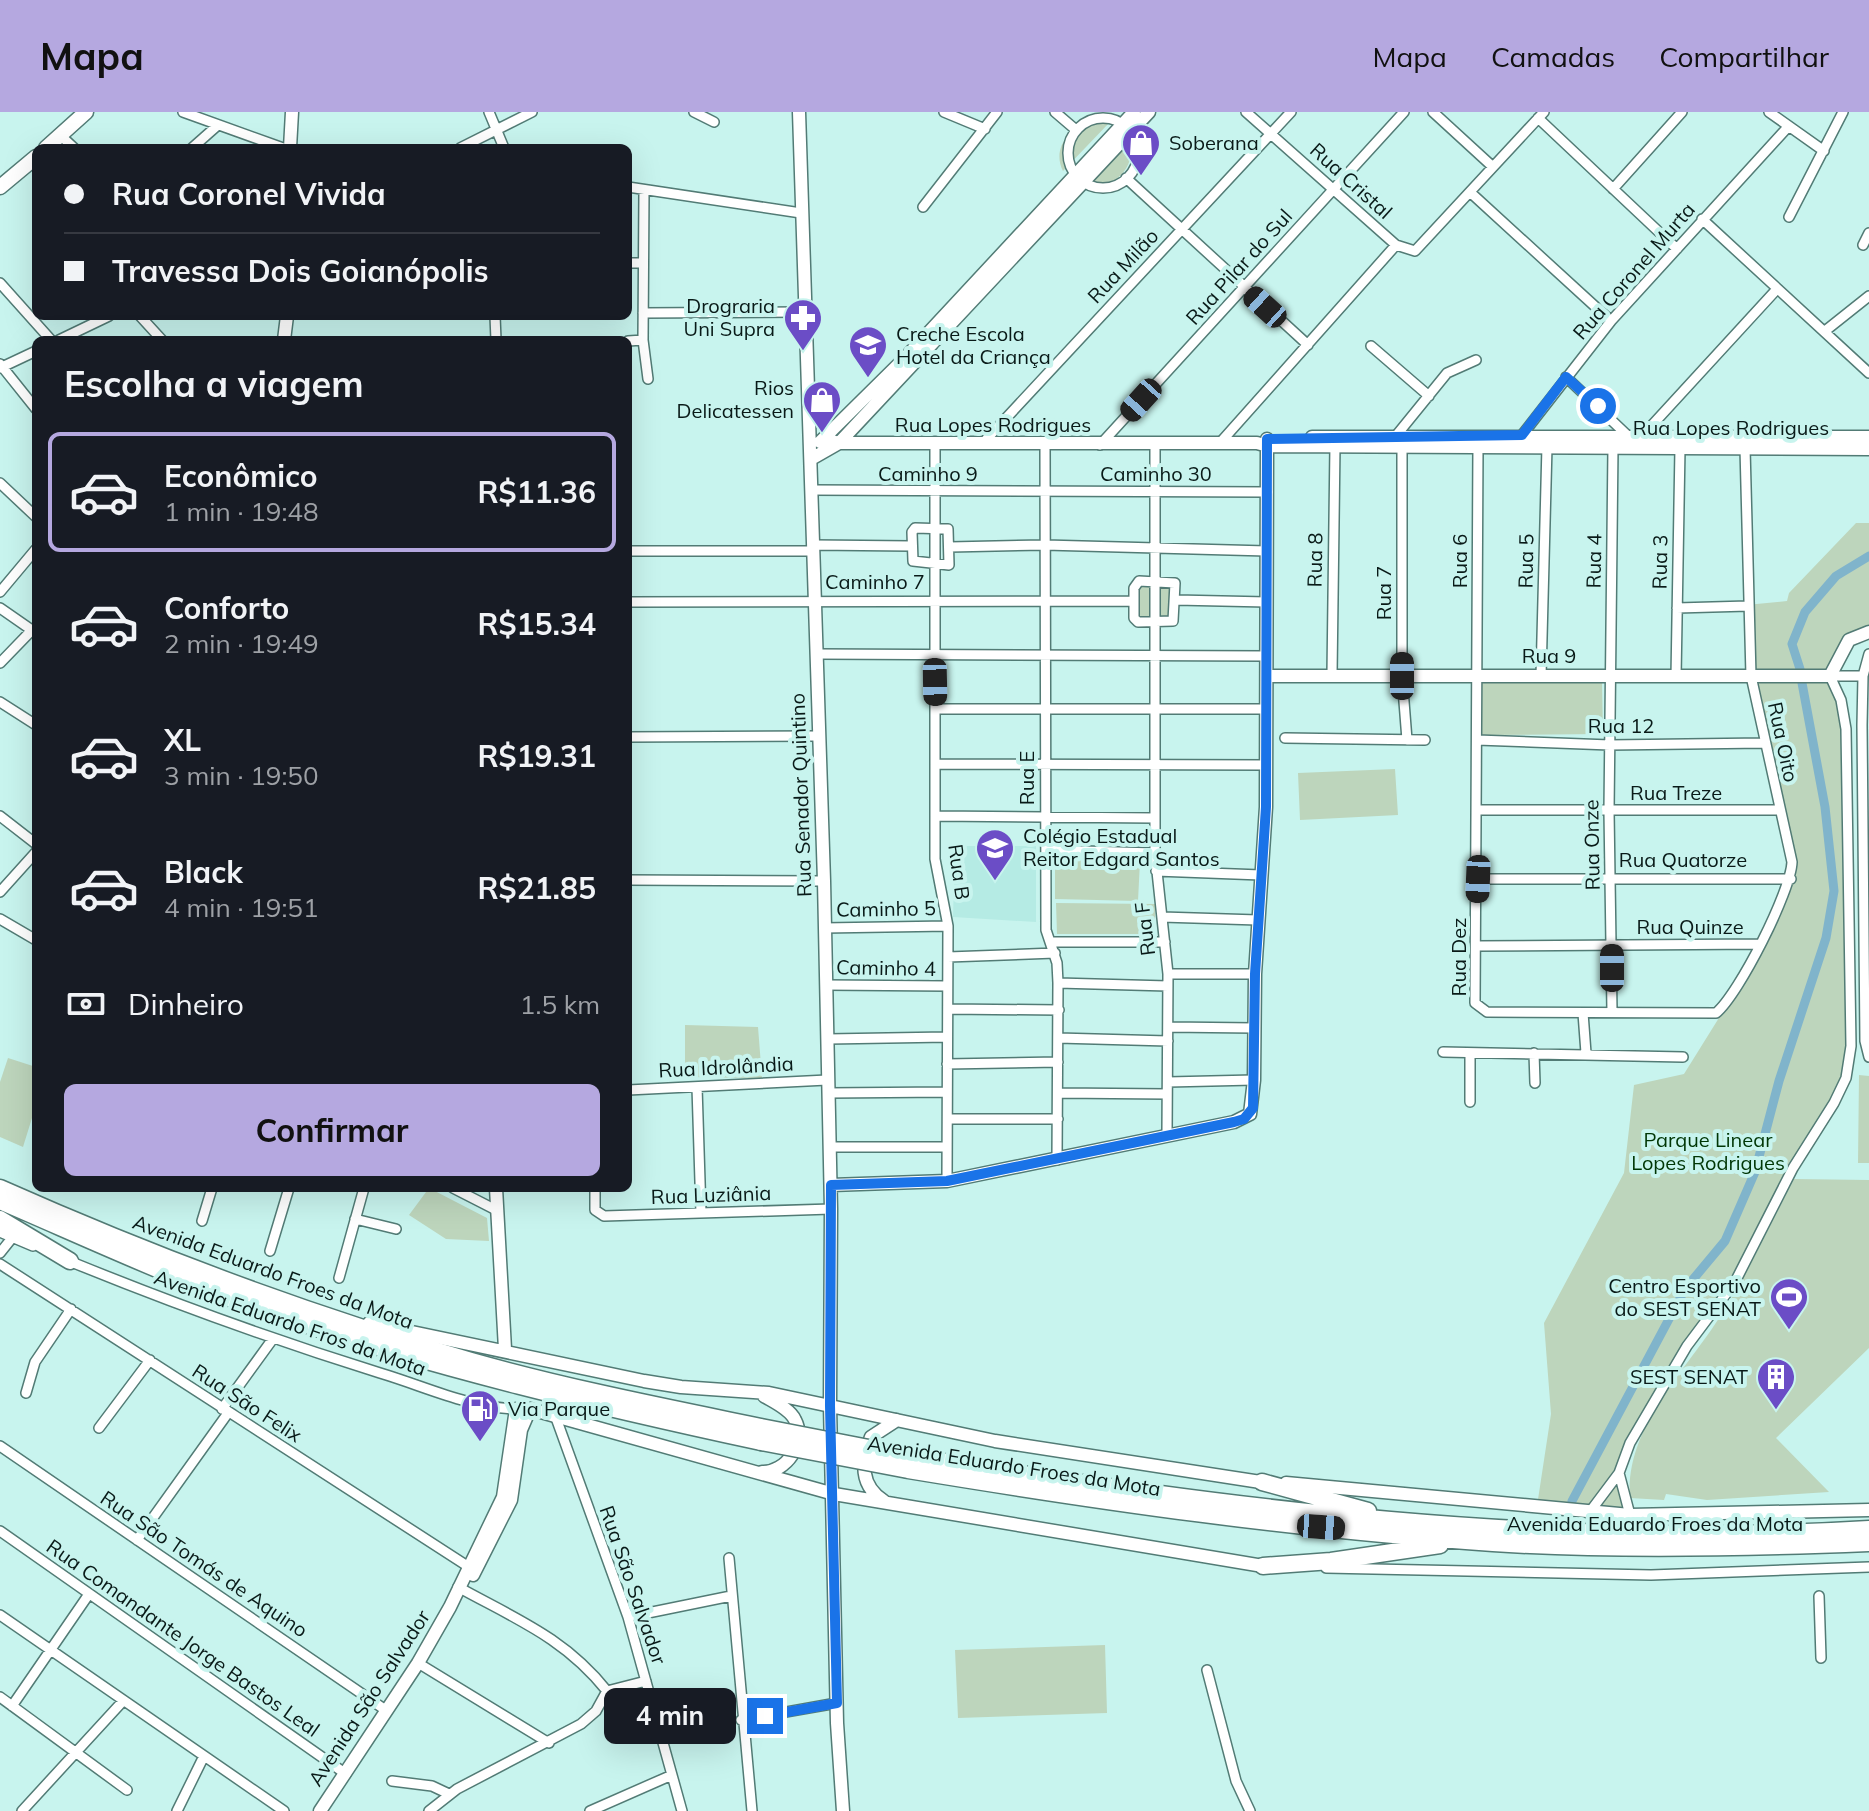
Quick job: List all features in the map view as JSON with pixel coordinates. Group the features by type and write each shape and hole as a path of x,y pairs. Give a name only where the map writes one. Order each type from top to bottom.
{"highway":[{"name":"Avenida Eduardo Froes da Mota","path":"0,1188 129,1242 315,1312 487,1365 761,1434"},
{"name":"Avenida Eduardo Froes da Mota","path":"0,1201 152,1266 320,1328 530,1389 912,1463 1201,1515 1492,1543 1766,1548 1869,1543"},
{"path":"0,1219 70,1261"},
{"name":"Avenida Eduardo Froes da Mota","path":"912,1463 1232,1504 1432,1523 1645,1532 1869,1529"},
{"path":"1262,1482 1368,1511 1432,1523"},
{"path":"1263,1566 1331,1561 1429,1545 1492,1543"}],"main road":[{"path":"51,144 86,112"},
{"path":"0,187 32,160"}],"street":[{"path":"183,112 272,144"},
{"path":"290,144 292,112"},
{"path":"489,112 502,144"},
{"path":"468,144 532,112"},
{"path":"694,112 714,122"},
{"name":"Rua Senador Quintino","path":"799,112 803,312 812,490 824,881 831,1185 830,1406 835,1509 837,1703 843,1811"},
{"path":"944,112 985,129"},
{"path":"923,207 997,112"},
{"path":"1055,112 1076,130"},
{"path":"1126,128 1134,112"},
{"path":"810,454 839,443 909,362 1126,128 1149,112"},
{"name":"Rua Cristal","path":"1246,112 1396,245"},
{"name":"Rua Milão","path":"982,444 1291,112"},
{"name":"Rua Pilar do Sul","path":"1100,445 1404,112"},
{"path":"1433,112 1493,167"},
{"path":"1613,189 1682,112"},
{"path":"1769,112 1787,128 1824,151"},
{"path":"1789,217 1843,112"},
{"path":"1219,444 1396,245 1417,250 1541,115 1677,249"},
{"path":"1098,118 1126,128 1138,151 1133,170 1126,178 1107,187 1080,178 1068,152 1076,130 1098,118"},
{"path":"197,144 218,125"},
{"name":"Rua Coronel Murta","path":"1522,441 1566,377 1611,321 1787,128"},
{"path":"61,136 70,144"},
{"path":"1126,178 1308,345"},
{"path":"632,188 801,213"},
{"path":"644,190 643,340 648,379"},
{"path":"1471,193 1611,321"},
{"path":"1702,219 1869,373"},
{"path":"1863,245 1869,233"},
{"path":"632,263 642,263"},
{"path":"0,283 32,319"},
{"path":"1643,435 1777,289"},
{"path":"1825,331 1869,296"},
{"path":"643,313 803,312"},
{"path":"33,320 47,336"},
{"path":"72,336 102,320"},
{"path":"144,320 158,336"},
{"path":"632,341 643,340"},
{"path":"1371,346 1429,396"},
{"path":"32,353 1,366 32,404"},
{"path":"1398,441 1450,370 1476,360"},
{"path":"810,454 909,362"},
{"path":"1566,377 1627,435"},
{"path":"861,420 864,436 911,445"},
{"name":"Rua Lopes Rodrigues","path":"1264,442 1335,445 1398,441 1478,446 1643,435 1745,448 1869,437"},
{"name":"Rua Lopes Rodrigues","path":"825,439 839,443 935,446 1522,441 1547,446 1680,448 1698,442 1827,442 1869,449"},
{"name":"Rua 7","path":"1398,441 1402,676 1407,740"},
{"path":"831,1185 947,1181 1244,1119 1253,1108 1255,974 1267,765 1268,492 1264,442"},
{"name":"Rua E","path":"1045,443 1046,930 1055,953 1058,983 1057,1160"},
{"path":"1155,445 1155,581"},
{"name":"Rua 8","path":"1332,675 1335,445"},
{"path":"935,446 935,527"},
{"name":"Rua 6","path":"1478,446 1479,676"},
{"name":"Rua 5","path":"1541,676 1547,446"},
{"name":"Rua 4","path":"1610,676 1613,447"},
{"name":"Rua 3","path":"1676,677 1680,448"},
{"name":"Rua Oito","path":"1745,448 1751,676 1792,862 1791,879"},
{"path":"2,489 32,514"},
{"name":"Caminho 9","path":"812,490 1045,492"},
{"name":"Caminho 30","path":"1045,492 1268,492"},
{"name":"Rua B","path":"935,527 935,859 948,926 947,1181"},
{"path":"915,528 948,529 949,565 935,567 914,563 909,546 915,528"},
{"path":"950,547 1045,545 1267,551"},
{"path":"632,551 909,546"},
{"path":"0,592 32,554"},
{"path":"1155,581 1175,583 1173,621 1157,623 1136,620 1132,601 1137,583 1155,581"},
{"name":"Rua F","path":"1155,581 1155,853 1168,974 1167,1135"},
{"path":"1176,600 1267,602"},
{"name":"Caminho 7","path":"632,602 1132,601"},
{"path":"1677,608 1748,606"},
{"path":"0,608 32,630"},
{"path":"1830,676 1849,640 1869,632"},
{"path":"0,663 32,633"},
{"path":"817,654 1157,653 1266,656"},
{"path":"1869,654 1863,676 1868,996 1865,1041 1869,1057"},
{"name":"Rua 9","path":"1267,676 1830,676"},
{"name":"Rua Dez","path":"1479,676 1474,991 1477,1008 1487,1012 1716,1013 1760,944"},
{"name":"Rua Onze","path":"1610,676 1612,1012"},
{"path":"1830,676 1863,676"},
{"path":"1589,1513 1619,1473 1630,1443 1687,1346 1735,1282 1793,1168 1846,1078 1851,1046 1846,729 1841,700 1830,676"},
{"path":"0,702 32,722"},
{"path":"935,709 1266,709"},
{"path":"632,737 819,736"},
{"path":"1285,738 1425,740"},
{"name":"Rua 12","path":"1477,740 1610,745 1764,743"},
{"path":"935,764 1267,765"},
{"name":"Rua Treze","path":"1478,810 1779,810"},
{"path":"0,816 32,841"},
{"path":"935,816 1155,818"},
{"path":"1047,850 1155,853"},
{"path":"0,892 32,856"},
{"path":"1156,871 1261,875"},
{"name":"Rua Quatorze","path":"1478,879 1791,879"},
{"path":"1760,944 1791,879"},
{"path":"632,880 824,881"},
{"path":"1162,917 1258,920"},
{"path":"0,919 32,938"},
{"name":"Caminho 5","path":"824,928 948,926"},
{"path":"1050,942 1165,942"},
{"name":"Rua Quinze","path":"1476,946 1760,944"},
{"path":"948,957 1055,953"},
{"path":"1168,974 1255,974"},
{"path":"1058,983 1168,986"},
{"name":"Caminho 4","path":"826,985 947,986"},
{"path":"948,1009 1059,1010"},
{"path":"1583,1013 1586,1053"},
{"path":"1168,1027 1254,1028"},
{"path":"828,1039 947,1037"},
{"path":"1058,1038 1168,1041"},
{"path":"1443,1052 1683,1057"},
{"path":"1470,1053 1470,1102"},
{"path":"1534,1053 1535,1083"},
{"path":"947,1064 1058,1062"},
{"path":"1168,1082 1254,1080"},
{"path":"697,1087 701,1213"},
{"name":"Rua Idrolândia","path":"632,1090 827,1087 947,1092"},
{"path":"1059,1093 1167,1094"},
{"path":"948,1119 1058,1119"},
{"path":"830,1147 947,1147"},
{"path":"202,1221 211,1192"},
{"path":"270,1251 288,1192"},
{"path":"339,1278 363,1192"},
{"path":"461,1192 498,1211"},
{"path":"496,1192 505,1349"},
{"name":"Rua Luziânia","path":"595,1192 595,1210 600,1215 610,1217 831,1209"},
{"path":"355,1219 396,1229"},
{"name":"Avenida Eduardo Fros da Mota","path":"0,1232 272,1340 385,1374 469,1405 516,1409"},
{"path":"0,1253 12,1238"},
{"name":"Rua São Felix","path":"0,1264 472,1568"},
{"path":"26,1393 35,1362 71,1309"},
{"path":"315,1312 669,1385 756,1392 995,1441 1262,1482 1630,1515 1869,1510"},
{"path":"137,1540 272,1340"},
{"path":"99,1428 150,1360"},
{"path":"743,1471 779,1471 793,1454 796,1443 797,1429 792,1416 756,1392"},
{"path":"516,1409 530,1409 834,1494 1263,1566 1651,1575 1869,1567"},
{"name":"Avenida São Salvador","path":"496,1522 507,1482 516,1409"},
{"name":"Avenida São Salvador","path":"320,1811 418,1663 514,1491 521,1430 530,1409"},
{"path":"831,1431 840,1417 851,1411"},
{"name":"Rua São Salvador","path":"556,1418 628,1617 682,1811"},
{"path":"888,1503 867,1486 863,1473 871,1437 897,1420"},
{"name":"Rua São Tomás de Aquino","path":"0,1446 387,1711"},
{"path":"1619,1473 1630,1515"},
{"path":"814,1489 825,1486 834,1476"},
{"path":"835,1509 841,1499 850,1497"},
{"name":"Rua Comandante Jorge Bastos Leal","path":"0,1531 346,1774"},
{"path":"729,1558 741,1720 752,1811"},
{"path":"461,1588 561,1644 588,1667 607,1691"},
{"path":"12,1706 89,1594"},
{"path":"628,1617 731,1596"},
{"path":"1819,1596 1821,1658"},
{"path":"0,1615 284,1811"},
{"path":"418,1663 549,1743"},
{"path":"1207,1670 1236,1781 1250,1811"},
{"path":"429,1811 449,1794 549,1743 596,1711 607,1691 646,1681"},
{"path":"0,1697 127,1790"},
{"path":"22,1811 123,1701"},
{"path":"741,1720 837,1703"},
{"path":"177,1811 204,1756"},
{"path":"590,1811 672,1775"},
{"path":"392,1781 432,1786 449,1794"}],"shaded area":[{"name":"Colégio Estadual Reitor Edgard Santos","path":"955,846 1036,846 1036,922 953,917"}],"green space":[{"path":"1088,122 1110,122 1063,171 1059,155 1064,141 1074,130"},
{"path":"1131,138 1130,159 1121,175 1105,185 1083,189"},
{"name":"Parque Linear Lopes Rodrigues","path":"1856,523 1869,523 1869,634 1853,638 1831,677 1842,699 1850,1047 1845,1079 1780,1186 1732,1285 1664,1374 1618,1473 1629,1514 1537,1506 1551,1414 1544,1323 1624,1173 1634,1085 1684,1074 1722,1013 1792,880 1762,743 1746,605 1787,601 1789,593"},
{"path":"1137,587 1169,587 1170,619 1136,618"},
{"path":"1602,682 1603,734 1482,735 1481,683"},
{"path":"1395,769 1398,815 1300,820 1298,773"},
{"path":"1055,860 1140,861 1138,901 1055,899"},
{"path":"1056,903 1155,904 1155,934 1057,934"},
{"path":"685,1025 758,1027 762,1078 685,1077"},
{"path":"8,1058 32,1066 32,1118 23,1147 0,1137 0,1082"},
{"path":"1859,1075 1869,1076 1869,1163 1858,1163"},
{"name":"Centro Esportivo do SEST SENAT","path":"1794,1179 1869,1180 1869,1348 1776,1438 1829,1492 1707,1500 1666,1494 1664,1500 1630,1498 1631,1472 1647,1424 1731,1299"},
{"path":"426,1192 437,1192 487,1218 489,1241 446,1239 409,1215"},
{"path":"1105,1645 1107,1713 958,1718 955,1650"}],"waterway":[{"path":"1800,669 1792,644 1805,612 1836,576 1869,556"},
{"path":"1572,1501 1685,1289 1725,1241 1755,1172 1779,1081 1826,938 1834,891 1825,807 1802,683"}],"place":[{"name":"Soberana","path":"1141,177"},
{"name":"Drograria Uni Supra","path":"803,352"},
{"name":"Creche Escola Hotel da Criança","path":"868,379"},
{"name":"Rios Delicatessen","path":"822,434"},
{"name":"Colégio Estadual Reitor Edgard Santos","path":"995,882"},
{"name":"Centro Esportivo do SEST SENAT","path":"1789,1331"},
{"name":"SEST SENAT","path":"1776,1411"},
{"name":"Via Parque","path":"480,1443"}],"route":[{"path":"765,1716 837,1703 830,1406 831,1185 947,1181 991,1174 1234,1122 1244,1119 1253,1108 1255,974 1266,807 1267,439 1522,435 1566,377 1598,406"}]}
